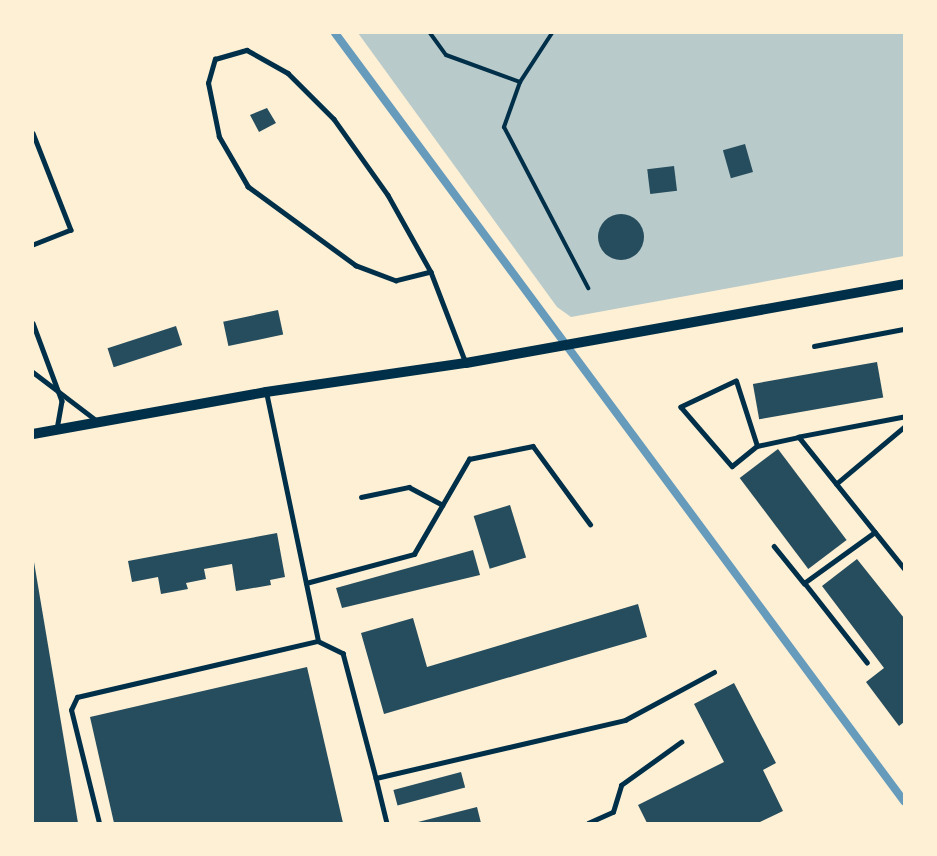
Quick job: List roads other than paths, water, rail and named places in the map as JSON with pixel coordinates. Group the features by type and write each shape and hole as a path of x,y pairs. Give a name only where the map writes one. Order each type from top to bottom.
{"street":[{"path":"33,434 266,392 466,363 623,336 904,284"}],"lane":[{"path":"431,272 396,281 356,267 248,187 219,137 208,83 215,59 247,50 288,74 334,119 388,195 431,272 466,363"},
{"path":"33,133 71,230 33,245"},
{"path":"33,324 60,392 63,412 57,429"},
{"path":"814,346 904,329"},
{"path":"33,372 98,422"},
{"path":"757,446 736,381 681,407 732,466 757,446 904,417"},
{"path":"266,392 318,641"},
{"path":"836,484 904,427"},
{"path":"799,437 904,568"},
{"path":"306,583 414,554 469,459 533,446 590,524"},
{"path":"361,497 409,487 442,505"},
{"path":"804,584 875,532"},
{"path":"774,546 867,663"},
{"path":"99,823 71,710 77,697 318,641 343,652 387,823"},
{"path":"376,778 625,720 714,672"},
{"path":"588,823 612,812 621,785 681,742"}],"waterway":[{"path":"335,33 904,801"}]}
